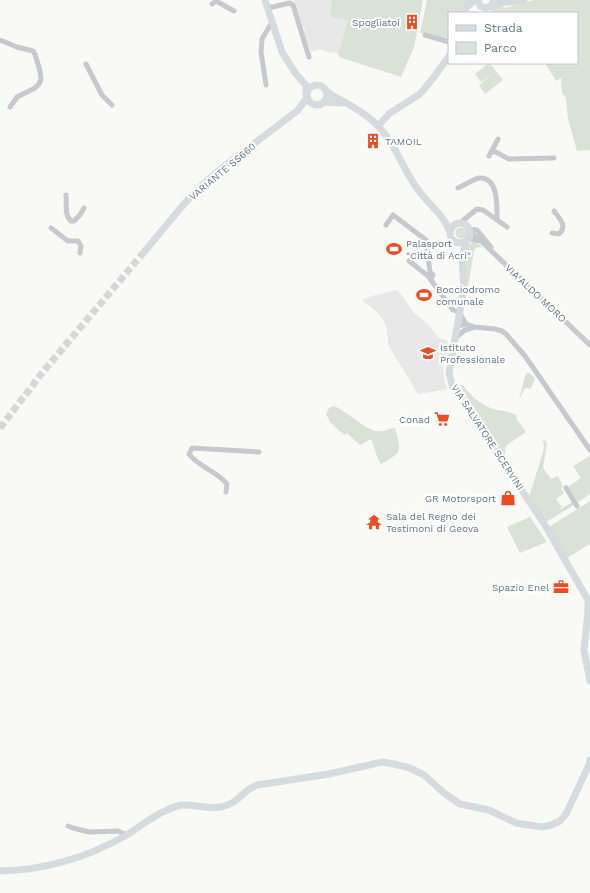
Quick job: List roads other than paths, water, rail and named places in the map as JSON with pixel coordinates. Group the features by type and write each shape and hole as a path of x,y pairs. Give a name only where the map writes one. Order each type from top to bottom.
{"main road":[{"path":"265,0 282,52 296,74 306,85 307,97 314,105"},
{"path":"465,11 502,1 512,3 524,0"},
{"path":"378,126 390,113 420,94 448,57"},
{"path":"302,80 313,85 321,85 327,92 378,126 395,151 410,179 443,217 450,232 451,238 455,242 462,259"},
{"path":"307,97 308,89 313,85"},
{"path":"297,111 314,105 319,105 324,102 327,97 327,92"},
{"name":"VARIANTE SS660","path":"144,252 179,209 200,187 297,111 307,97"},
{"path":"324,102 338,102 347,104"},
{"path":"443,217 458,224 468,234"},
{"path":"450,232 452,227 458,224"},
{"path":"455,242 460,243 468,234"},
{"path":"462,259 468,234"},
{"name":"VIA SALVATORE SCERVINI","path":"462,259 464,287 448,373 452,385 545,525 589,602"},
{"path":"589,602 584,650 590,681"},
{"path":"0,872 49,866 75,859 105,847 127,835 160,813 181,805 219,807 231,804 257,785 329,774 382,762 410,768 424,775 444,793 460,804 489,810 516,823 542,828 560,822 566,814 590,760"}],"street":[{"path":"212,4 216,1 234,11"},
{"path":"268,8 282,2 290,3 292,5 306,53 309,57"},
{"path":"266,85 261,52 262,39 272,22"},
{"path":"425,35 448,42"},
{"path":"0,40 17,47 33,51 36,54 40,71 41,79 39,84 35,88 17,97 10,107"},
{"path":"86,64 102,95 112,105"},
{"path":"489,156 498,139"},
{"path":"492,150 509,159 554,158"},
{"path":"458,188 477,178 483,178 488,181 496,192 497,220"},
{"path":"66,195 66,212 71,221 74,221 84,208"},
{"path":"458,224 476,209 483,210 507,227"},
{"path":"552,233 558,234 563,228 563,224 554,211"},
{"path":"386,225 393,215 426,240 430,272 433,275 431,279"},
{"path":"468,216 468,234 477,230 501,260"},
{"path":"51,228 68,241 78,242 81,246 80,254"},
{"name":"VIA ALDO MORO","path":"468,234 482,242 590,345"},
{"path":"409,261 431,279 453,310 459,312 466,324"},
{"path":"457,326 466,324 475,327 495,328 506,334 525,356 590,450"},
{"path":"457,326 465,330"},
{"path":"455,338 465,330 475,327"},
{"path":"226,492 227,484 220,476 205,469 189,454 192,448 259,452"},
{"path":"566,488 577,506"},
{"path":"68,826 89,832 118,831 127,835"}],"tunnel":[{"path":"0,428 42,373 144,252"}],"place":[{"name":"Spogliatoi","path":"412,22"},
{"name":"TAMOIL","path":"373,141"},
{"name":"Palasport \"Città di Acri\"","path":"394,249"},
{"name":"Bocciodromo comunale","path":"424,295"},
{"name":"Istituto Professionale","path":"428,353"},
{"name":"Conad","path":"442,419"},
{"name":"GR Motorsport","path":"508,498"},
{"name":"Sala del Regno dei Testimoni di Geova","path":"374,522"},
{"name":"Spazio Enel","path":"561,587"}]}
